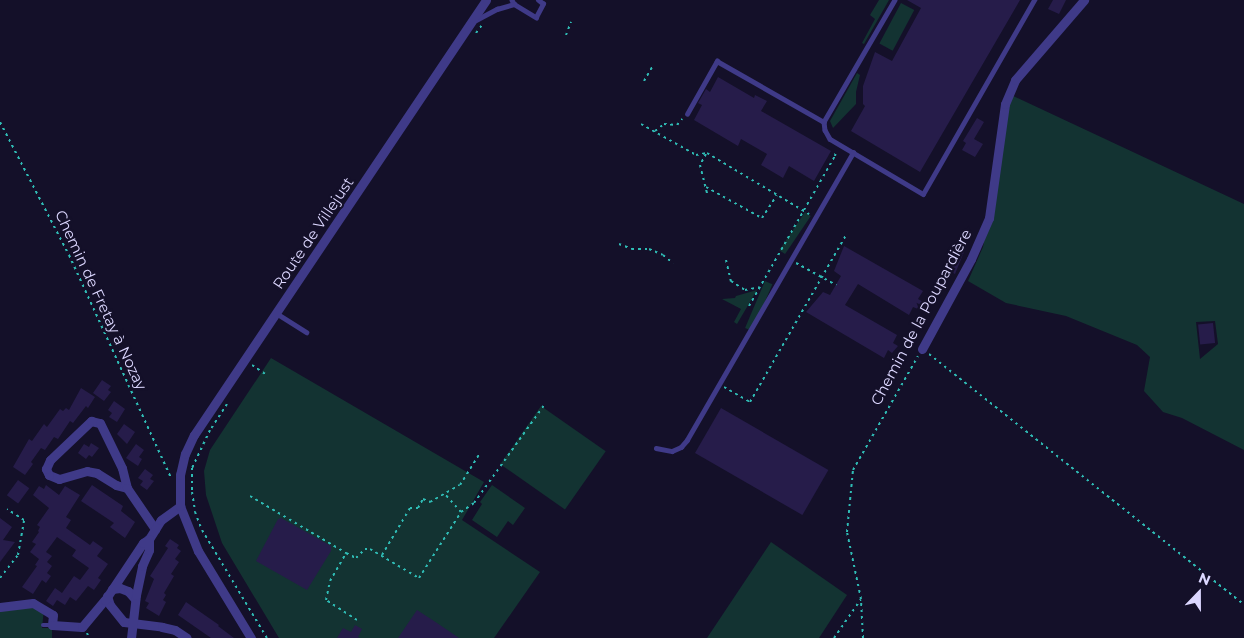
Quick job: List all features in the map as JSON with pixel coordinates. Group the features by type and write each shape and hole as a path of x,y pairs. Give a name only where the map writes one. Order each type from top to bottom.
{"street":[{"name":"Route de Villejust","path":"251,638 198,551 180,506 180,475 185,454 194,435 486,0"},
{"name":"Chemin de la Poupardière","path":"922,349 971,259 989,218 1004,104 1015,80 1084,0"},
{"path":"127,488 116,485 97,473 78,473 59,480 46,469 50,460 91,421 100,422 122,468 127,488 155,529"},
{"path":"110,597 143,543 149,539 161,520 180,506"},
{"path":"131,638 134,603 142,566 149,550 149,539"},
{"path":"0,607 37,604 53,615 48,625 82,627 120,588 128,591 134,603"},
{"path":"110,597 124,614 129,613 134,603"},
{"path":"110,597 124,622 132,625 162,627 174,630 187,638"}],"lane":[{"path":"474,20 513,2 536,17 543,4 538,0"},
{"path":"895,0 824,122 825,130 830,139 923,194 1034,0"},
{"path":"687,114 717,61 824,122"},
{"path":"656,448 672,451 681,447 853,152"},
{"path":"276,313 307,332"}],"path":[{"path":"566,35 571,22"},
{"path":"644,81 652,67"},
{"path":"654,131 664,124 677,125 682,119"},
{"name":"Chemin de Fretay à Nozay","path":"0,122 69,254 169,475 179,488"},
{"path":"640,124 696,155 707,153 815,218"},
{"path":"749,306 835,156 838,143"},
{"path":"707,153 700,165 708,196"},
{"path":"706,187 762,218 777,195"},
{"path":"721,381 723,386 750,402 846,236"},
{"path":"619,244 632,249 649,249 664,255 673,263"},
{"path":"726,260 731,281 744,290 760,288"},
{"path":"791,260 836,285"},
{"name":"Chemin de la Poupardière","path":"863,638 861,599 847,532 853,470 922,349"},
{"path":"922,349 1244,605"},
{"path":"252,365 267,375"},
{"path":"231,398 210,430 192,468 193,499 195,512 202,530 267,638"},
{"path":"250,496 356,558 367,548 420,578 461,512 474,504 545,404"},
{"path":"382,556 410,508 418,508 424,499 430,502 460,485 479,455"},
{"path":"445,494 461,512"},
{"path":"0,578 18,555 24,520 8,509"},
{"path":"346,552 330,581 326,600 357,620"},
{"path":"834,638 861,599"}],"green space":[{"path":"879,0 889,0 864,44 862,43 875,19 870,15"},
{"path":"901,3 914,10 893,51 879,44"},
{"path":"857,73 860,75 856,92 856,104 833,128 830,121"},
{"path":"1011,95 1244,204 1244,450 1182,418 1163,412 1144,391 1150,357 1137,345 1066,316 1006,303 968,281 983,247","holes":["1215,321 1218,344 1200,359 1196,322"]},
{"path":"805,212 811,216 785,254 779,250"},
{"path":"765,281 772,284 752,331 745,328"},
{"path":"757,290 737,324 734,322 741,309 722,299 735,298 736,296"},
{"path":"271,358 484,482 462,520 540,572 494,638 279,638 222,543 206,495 204,471 210,450"},
{"path":"541,406 606,451 565,509 500,464"},
{"path":"492,485 525,508 513,525 508,521 497,537 472,520 482,504 480,502"},
{"path":"771,542 847,595 819,638 707,638"},
{"path":"9,605 44,609 42,628 52,628 52,638 0,638 0,607"}],"building":[{"path":"907,0 1020,0 920,172 851,131 865,106 863,104 863,86 875,52 892,61 921,8"},
{"path":"1053,0 1066,0 1059,14 1048,9"},
{"path":"718,77 754,98 755,95 767,101 761,111 831,151 814,181 789,166 783,178 761,165 767,154 741,139 738,146 694,120 702,105 698,103 706,89 710,92"},
{"path":"977,118 984,122 974,139 983,144 975,157 962,150 966,143 963,141"},
{"path":"956,243 966,247 955,274 948,270 958,252 954,250"},
{"path":"844,246 923,291 918,299 923,302 918,309 913,307 909,315 858,284 845,305 897,335 893,343 898,346 892,353 888,350 884,358 806,312 823,292 830,295 841,276 834,271"},
{"path":"1213,323 1215,343 1200,344 1198,325"},
{"path":"102,380 111,386 108,390 111,392 104,401 93,393"},
{"path":"81,388 95,397 88,408 86,406 73,423 70,421 58,439 54,437 45,450 41,448 25,475 13,467 29,439 32,441 44,424 47,427 60,409 63,411 66,408 69,410"},
{"path":"114,401 125,409 117,422 109,417 112,413 108,410"},
{"path":"721,408 828,470 802,515 695,453"},
{"path":"124,424 135,432 127,444 117,434"},
{"path":"91,443 99,448 92,457 89,455 86,459 78,453 84,444 89,447"},
{"path":"136,444 144,450 139,457 142,459 138,466 126,458"},
{"path":"145,469 153,475 150,479 154,481 147,490 140,485 143,481 138,478"},
{"path":"18,480 29,488 18,504 7,495"},
{"path":"46,485 59,495 65,486 80,495 66,517 71,520 66,528 90,545 93,541 103,548 97,556 108,564 98,578 101,580 94,590 88,586 76,601 70,597 65,605 57,600 53,606 46,601 55,588 62,593 74,576 80,580 89,568 72,556 76,550 57,537 46,552 52,556 47,562 52,566 47,573 51,576 46,583 42,580 33,594 22,587 37,566 35,565 39,559 30,552 36,544 32,542 39,532 40,527 37,525 49,508 33,495 39,486 44,489"},
{"path":"92,485 123,506 121,511 135,522 125,538 110,527 114,523 81,501"},
{"path":"0,518 12,527 3,540 15,542 0,562"},
{"path":"281,518 331,546 331,551 307,590 256,561 278,519"},
{"path":"170,539 179,545 177,548 181,551 175,559 179,562 171,574 174,576 164,593 166,595 163,600 166,602 159,616 146,608 149,603 145,601 154,579 150,576 168,548 165,546"},
{"path":"186,602 234,638 211,638 178,615"},
{"path":"417,610 437,623 459,638 398,638"},
{"path":"355,625 362,629 358,637 360,638 337,638 343,628 351,632"}]}
